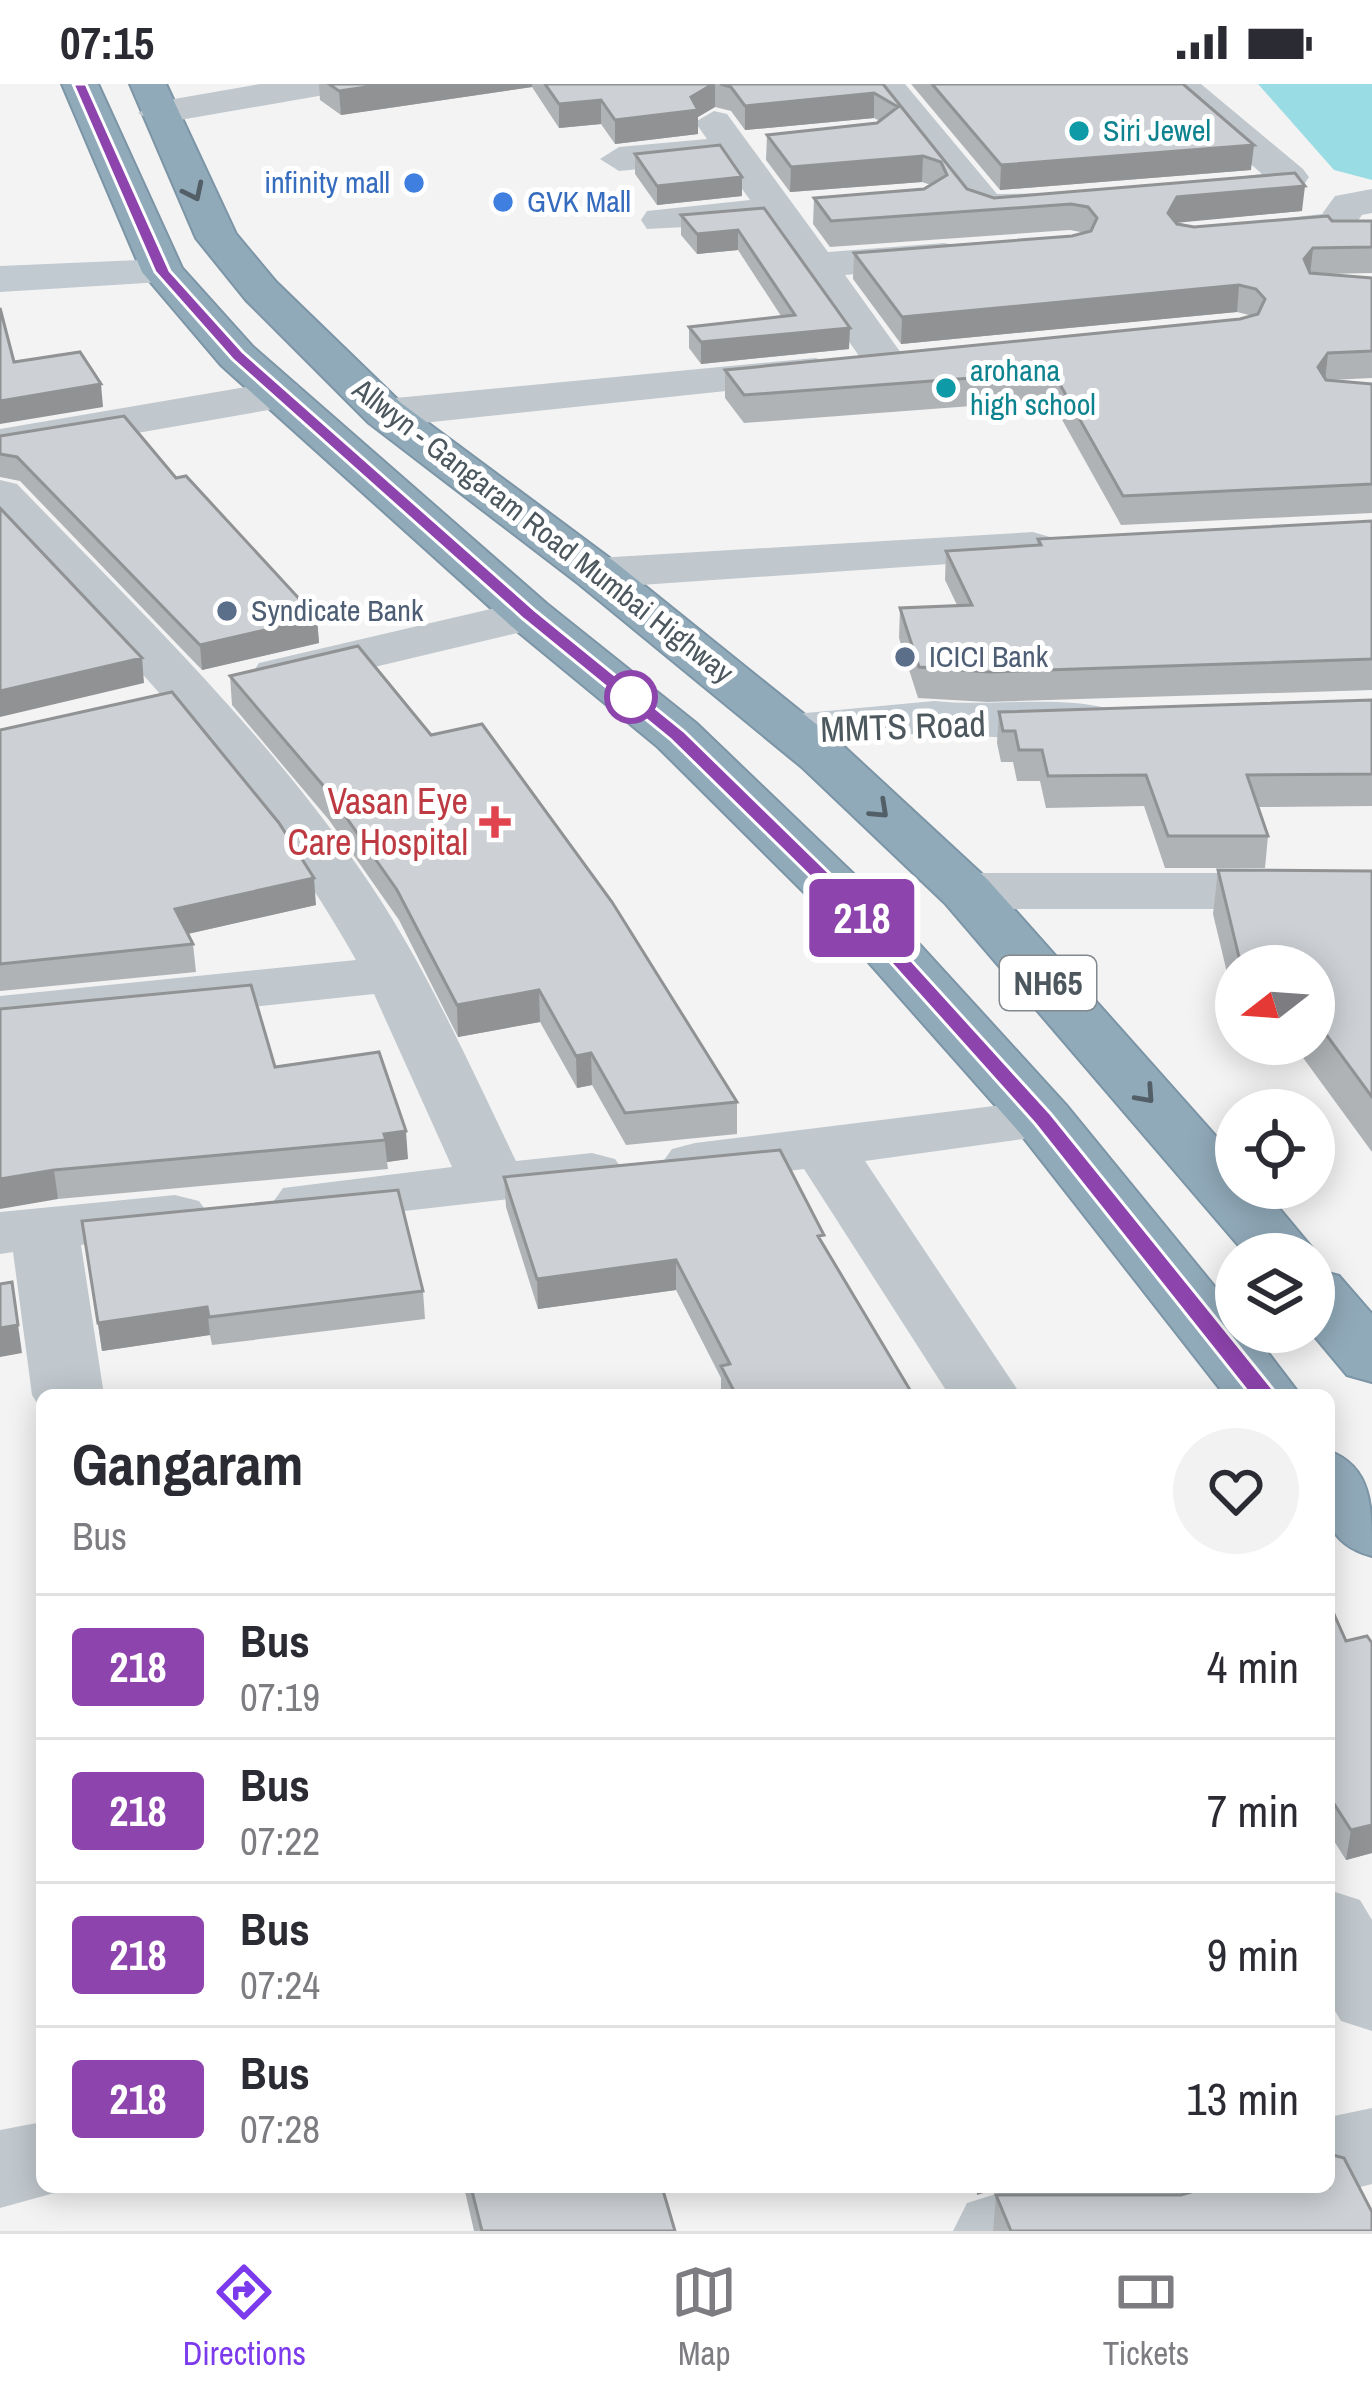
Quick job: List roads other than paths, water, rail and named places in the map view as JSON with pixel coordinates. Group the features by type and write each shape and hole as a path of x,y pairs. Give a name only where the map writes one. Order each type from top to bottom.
{"highway":[{"name":"Allwyn - Gangaram Road Mumbai Highway","path":"80,84 160,263 281,395 530,615 677,735 846,900 1043,1119"},
{"name":"Allwyn - Gangaram Road Mumbai Highway","path":"153,99 217,238 261,291 385,413 597,573 808,743"},
{"path":"370,475 442,457"},
{"name":"NH65","path":"808,743 966,891 1265,1233"},
{"name":"NH65","path":"1043,1119 1259,1389"},
{"path":"1335,1316 1372,1359"},
{"path":"1335,1484 1372,1530"}],"street":[{"path":"153,99 324,84"},
{"path":"885,84 983,202 994,207 1106,198"},
{"path":"1173,193 1285,184 1289,177 1178,84"},
{"path":"724,135 798,208 816,265 887,364"},
{"path":"619,159 724,135 780,143"},
{"path":"1214,235 1335,225 1349,205 1372,201"},
{"path":"661,220 798,208"},
{"path":"816,265 982,252"},
{"path":"0,268 160,263"},
{"path":"0,279 160,263"},
{"path":"385,413 934,359"},
{"path":"0,443 281,395"},
{"path":"0,494 191,694 343,888 393,974 493,1183"},
{"path":"597,573 1068,545"},
{"path":"127,709 530,615"},
{"name":"MMTS Road","path":"808,743 947,740 987,723 1145,717"},
{"path":"966,891 1372,891"},
{"path":"10,998 393,974"},
{"path":"66,1389 22,1231 825,1150 1043,1119"},
{"path":"825,1150 981,1389"},
{"path":"1335,1903 1372,1894"},
{"path":"1335,1934 1372,1996"},
{"path":"1335,2155 1372,2146"},
{"path":"0,2169 36,2162"},
{"path":"1048,2226 1172,2193"}],"water":[{"path":"1258,84 1372,84 1372,180 1334,170"}],"place":[{"name":"Siri Jewel","path":"1079,131"},
{"name":"infinity mall","path":"414,183"},
{"name":"GVK Mall","path":"503,202"},
{"name":"arohana high school","path":"946,388"},
{"name":"Syndicate Bank","path":"227,611"},
{"name":"ICICI Bank","path":"905,657"},
{"name":"Vasan Eye Care Hospital","path":"495,822"}]}
